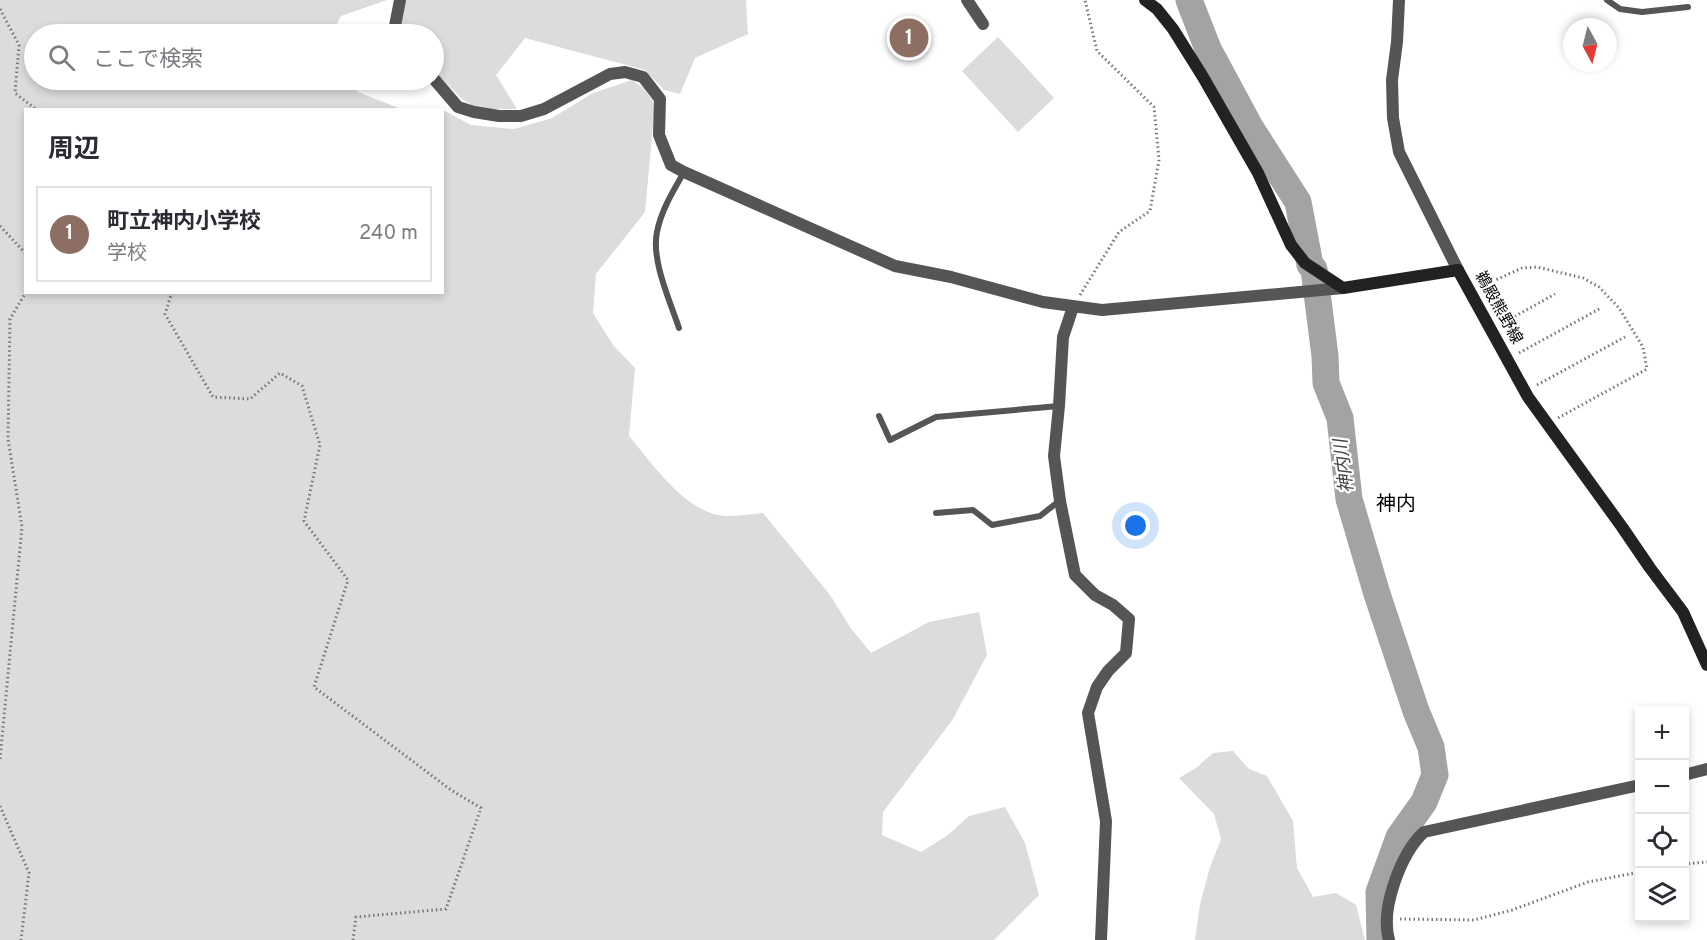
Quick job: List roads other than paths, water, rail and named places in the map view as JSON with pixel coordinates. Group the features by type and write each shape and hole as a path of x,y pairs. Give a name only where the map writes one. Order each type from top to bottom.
{"main road":[{"path":"1145,0 1157,9 1173,29 1203,77 1258,173 1291,245 1305,263 1343,288"},
{"name":"鵜殿熊野線","path":"1343,288 1458,270 1524,392 1683,612 1707,665"}],"street":[{"path":"395,24 400,0"},
{"path":"967,0 983,24"},
{"path":"1399,0 1392,80 1393,118 1399,152 1458,270"},
{"path":"443,90 458,107 500,117 521,116 544,109 610,74 625,72 643,77 660,99 659,135 670,165 895,266 1043,302 1102,310 1343,288"},
{"path":"1073,307 1063,337 1054,456 1060,501 1075,575 1095,595 1113,605 1129,619 1126,653 1108,671 1097,687 1088,713 1106,821 1101,940"},
{"path":"1689,774 1707,769"},
{"path":"1389,940 1386,932 1389,905 1403,860 1414,841 1424,832 1635,787"}],"lane":[{"path":"1607,0 1620,9 1642,12 1688,7"},
{"path":"679,328 657,257 656,234 664,210 684,172"},
{"path":"879,416 890,440 936,417 1059,406"},
{"path":"936,513 973,510 992,525 1040,516 1060,501"}],"waterway":[{"name":"神内川","path":"1189,0 1208,49 1250,127 1298,202 1310,265 1314,269 1325,356 1326,383 1340,418 1349,499 1377,594 1416,711 1431,747 1435,775 1424,802 1399,837 1379,892 1380,940"}],"place":[{"name":"町立神内小学校","path":"909,38"}],"district":[{"name":"神内","path":"1396,505"}]}
